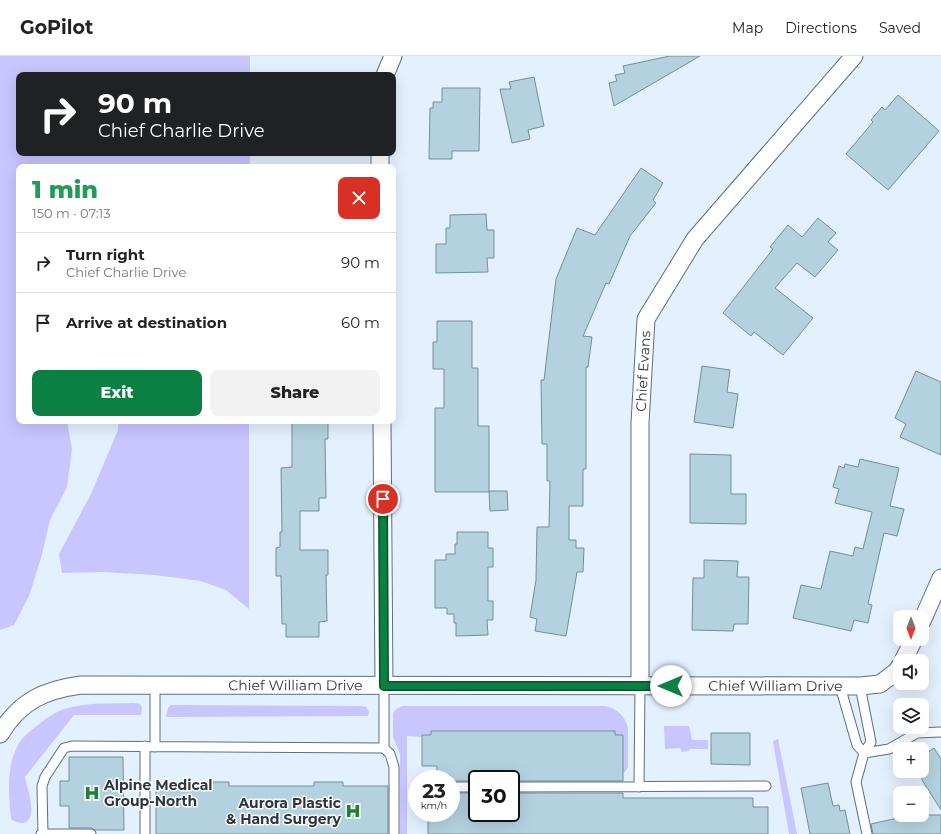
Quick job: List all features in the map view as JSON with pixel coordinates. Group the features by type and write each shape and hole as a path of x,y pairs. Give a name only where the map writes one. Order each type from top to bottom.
{"street":[{"name":"Chief Evans","path":"640,686 640,423 646,320 695,239 854,56"},
{"path":"386,72 392,57"},
{"path":"382,424 384,686"},
{"path":"927,610 941,578"},
{"name":"Chief William Drive","path":"0,734 10,719 31,701 46,692 81,685 860,686 880,684 893,673"}],"lane":[{"path":"145,834 150,746 156,685"},
{"path":"384,686 384,748"},
{"path":"639,787 640,686"},
{"path":"840,686 857,745 864,753"},
{"path":"860,686 871,742 864,753 856,782 867,834"},
{"path":"864,753 889,749 917,732 941,732"},
{"path":"91,834 42,834 42,786 45,777 64,748 72,746 150,746 384,748 390,754 394,767 394,834"},
{"path":"520,787 766,786"}],"shaded area":[{"path":"0,56 250,56 250,72 16,72 16,156 250,156 250,164 16,164 16,424 68,424 72,449 67,487 50,520 41,558 29,596 14,625 0,630"},
{"path":"118,424 249,424 249,609 226,590 201,581 155,575 103,572 62,573 59,554 91,494 118,430"},
{"path":"87,704 140,704 142,707 141,715 74,715 25,777 31,803 28,821 20,823 11,819 9,782 11,764 17,747 26,735 50,716 67,708"},
{"path":"171,705 362,706 366,707 369,712 368,716 166,717 168,708"},
{"path":"402,706 609,707 620,713 627,724 628,767 625,772 621,774 623,767 623,735 615,735 615,731 431,731 431,735 422,737 407,736 407,834 400,834 400,754 393,737 393,714 395,710"},
{"path":"664,726 689,726 692,740 708,740 708,749 690,749 682,752 680,748 665,749"},
{"path":"778,739 797,834 789,834 773,741"}],"building":[{"path":"670,56 700,56 614,106 609,83 617,81 615,75 625,73 623,66"},
{"path":"534,77 544,126 528,130 530,139 512,143 500,89 511,89 509,82"},
{"path":"442,88 480,88 479,151 452,151 452,159 429,159 430,108 433,108 433,102 442,102"},
{"path":"898,95 939,131 888,190 846,154 873,122 871,120 882,107 885,110"},
{"path":"641,168 663,183 653,200 656,203 630,236 609,284 606,283 583,336 592,337 588,367 586,367 586,469 583,469 583,506 569,506 569,540 576,540 576,548 584,548 583,572 577,572 566,636 535,631 537,619 530,617 536,580 537,527 549,527 550,481 547,481 547,444 542,444 541,380 544,380 556,279 577,228 595,235"},
{"path":"486,214 487,230 494,230 494,258 487,258 488,272 436,273 436,244 446,244 446,228 450,228 450,215"},
{"path":"818,218 836,233 828,242 838,250 815,277 797,263 775,288 813,318 783,355 754,332 751,336 723,313 773,249 770,247 788,225 802,237"},
{"path":"437,321 472,321 472,368 478,368 478,426 489,426 489,492 435,492 435,408 444,408 444,369 433,369 433,342 437,342"},
{"path":"702,366 730,370 727,392 738,394 733,428 694,422"},
{"path":"916,371 941,382 941,455 900,437 906,424 895,418"},
{"path":"292,424 328,424 328,439 325,439 326,498 319,498 319,511 300,511 300,550 328,550 328,575 326,575 327,621 319,622 319,637 286,637 286,624 282,624 281,576 276,576 276,548 280,547 280,532 282,532 281,468 292,467"},
{"path":"690,454 731,455 731,494 746,494 746,524 690,523"},
{"path":"860,459 899,468 890,506 904,509 897,536 884,533 868,604 872,605 868,623 854,620 851,631 793,618 801,585 821,589 830,551 853,556 855,547 863,549 872,512 835,503 839,489 833,487 839,466 844,468 845,464 858,467"},
{"path":"489,491 507,491 508,510 490,511"},
{"path":"457,532 488,532 488,548 493,548 493,567 488,567 488,601 493,601 493,620 487,620 488,635 456,636 454,614 447,614 447,608 435,608 435,560 446,560 446,554 455,554"},
{"path":"704,560 738,561 737,577 749,577 748,624 734,624 733,631 692,630 693,578 704,578"},
{"path":"431,731 615,731 615,735 623,735 623,781 520,781 520,770 468,770 468,781 460,781 460,770 437,770 437,766 422,766 422,735 431,735"},
{"path":"711,733 750,733 750,765 711,764"},
{"path":"934,748 941,759 941,810 929,791 929,786 926,786 922,780 922,778 929,778 929,751"},
{"name":"Alpine Medical Group-North","path":"69,757 123,757 124,830 69,828 69,806 60,806 60,781 69,781"},
{"path":"201,782 229,782 229,786 314,786 314,782 343,782 343,786 388,786 388,834 156,834 156,786 201,786"},
{"path":"828,783 833,806 839,805 840,811 845,810 850,834 810,834 801,788"},
{"path":"460,793 468,793 468,822 520,822 520,793 623,793 623,798 753,798 753,807 768,807 768,834 428,834 428,822 460,822"},
{"path":"929,815 941,815 941,834 873,834 871,824 893,819 893,822 929,822"}],"place":[{"name":"Alpine Medical Group-North","path":"92,793"},
{"name":"Aurora Plastic & Hand Surgery","path":"353,811"}],"route":[{"path":"383,499 384,686 671,686"}]}
